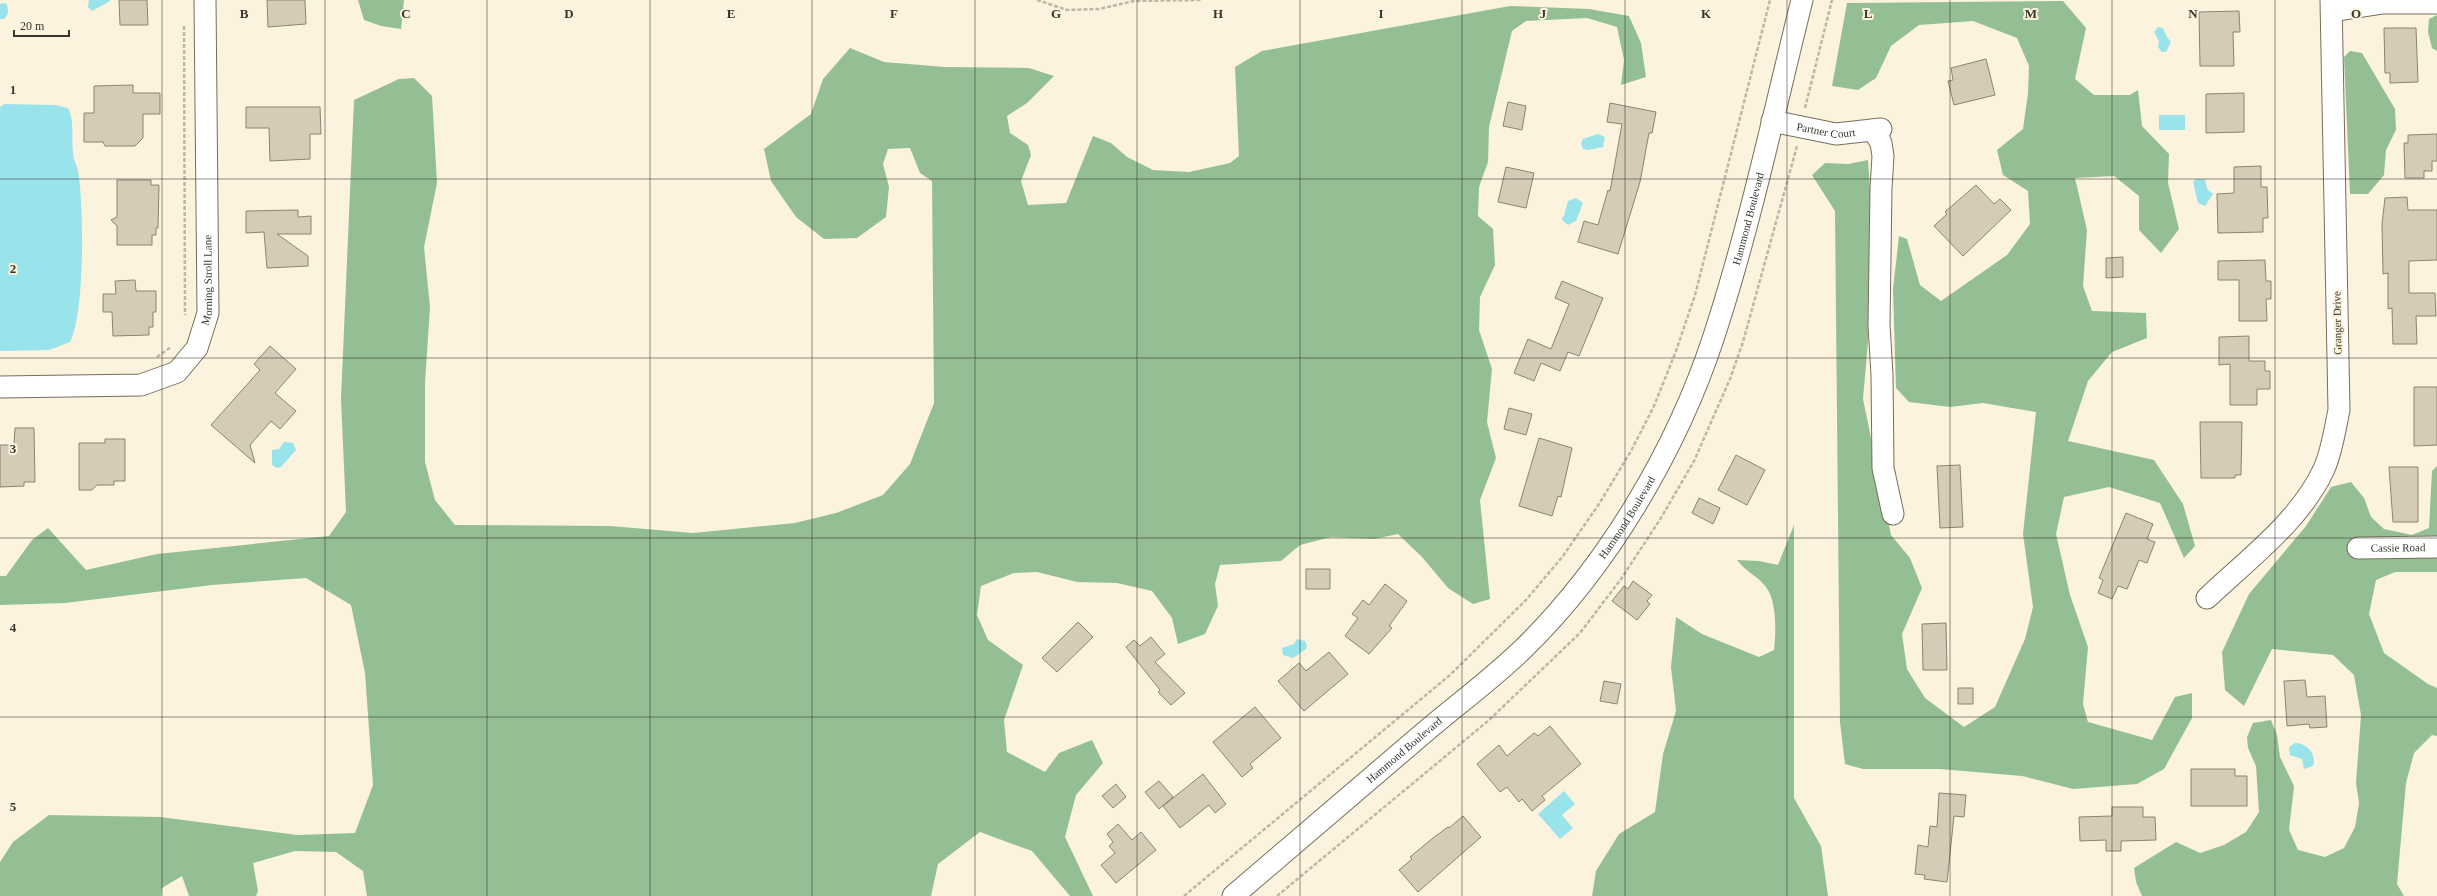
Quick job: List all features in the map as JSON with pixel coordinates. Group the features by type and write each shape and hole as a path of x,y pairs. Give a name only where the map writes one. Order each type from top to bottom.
{"street":[{"name":"Morning Stroll Lane","path":"0,387 140,385 177,372 197,348 208,313 205,0"},
{"name":"Hammond Boulevard","path":"1233,896 1523,649 1569,598 1602,554 1648,485 1669,446 1714,338 1739,252 1802,0"},
{"path":"2332,6 2383,3 2437,3"},
{"name":"Granger Drive","path":"2207,598 2280,530 2308,498 2324,469 2334,436 2339,410 2332,6"},
{"name":"Partner Court","path":"1772,121 1836,134 1877,129 1883,156 1881,188 1879,325 1882,375 1884,468 1892,514"},
{"name":"Cassie Road","path":"2358,548 2437,547"}],"path":[{"path":"1037,0 1067,10 1099,10 1134,2 1201,0"},
{"path":"1184,896 1450,675 1526,600 1563,556 1599,504 1631,451 1654,406 1679,344 1695,295 1770,0"},
{"path":"184,23 184,321"},
{"path":"152,360 172,346"}],"green space":[{"path":"358,0 404,0 401,29 381,26 364,20"},
{"path":"2063,1 2086,28 2075,79 2094,95 2130,95 2138,90 2142,126 2169,154 2168,183 2179,229 2161,253 2139,230 2139,196 2114,176 2075,178 2087,230 2083,286 2092,311 2146,313 2147,338 2112,352 2088,381 2068,441 2154,460 2183,504 2195,546 2184,558 2160,503 2109,487 2064,497 2056,534 2070,595 2088,647 2083,704 2088,722 2152,740 2175,697 2192,693 2192,718 2164,769 2137,784 2073,789 2022,776 1940,769 1863,769 1845,764 1840,722 1835,211 1812,175 1825,163 1848,164 1868,160 1875,261 1863,399 1891,535 1910,558 1922,588 1902,634 1907,669 1925,698 1964,727 1995,707 2025,639 2033,607 2023,534 2036,412 1983,403 1950,407 1909,402 1896,388 1893,289 1899,236 1907,239 1920,285 1941,301 2007,255 2030,224 2028,191 2003,175 1997,150 2023,129 2028,93 2029,66 2017,38 1973,21 1919,25 1891,46 1876,78 1858,90 1832,86 1847,3"},
{"path":"1510,6 1589,9 1629,16 1641,43 1646,77 1621,85 1624,60 1617,27 1587,18 1526,21 1512,31 1489,127 1488,162 1479,187 1478,216 1493,229 1495,265 1480,297 1479,330 1492,369 1487,422 1496,458 1480,500 1490,599 1473,604 1448,588 1422,557 1398,534 1374,539 1331,537 1300,545 1281,561 1220,565 1215,584 1218,606 1205,634 1178,644 1172,618 1152,591 1117,583 1077,582 1037,572 1014,573 981,586 977,615 988,640 1023,665 1004,720 1007,752 1045,772 1059,753 1092,740 1103,763 1076,795 1065,837 1093,896 1070,896 1032,851 980,832 938,864 931,896 367,896 363,871 336,852 295,851 253,863 258,891 256,896 189,896 182,876 162,888 161,896 0,896 0,862 13,842 49,815 160,817 297,835 355,833 373,785 365,673 351,605 306,578 212,585 65,603 0,605 0,576 6,576 32,540 48,528 86,570 157,554 329,536 346,512 341,399 354,100 399,79 414,78 432,96 437,183 424,247 430,307 425,383 425,462 435,500 455,525 610,526 693,533 795,523 836,513 883,495 910,464 934,403 932,181 920,173 910,148 888,149 883,164 889,187 886,217 857,238 824,239 796,217 771,181 764,149 811,114 823,79 850,48 884,62 945,67 1029,68 1054,76 1027,103 1007,116 1010,133 1028,145 1031,155 1021,181 1028,205 1066,203 1093,136 1111,143 1127,157 1153,170 1189,172 1230,163 1239,156 1235,67 1262,51"},
{"path":"2437,15 2437,51 2432,48 2428,32 2429,19"},
{"path":"2350,51 2362,53 2395,109 2396,130 2386,150 2384,175 2368,194 2350,194 2344,57"},
{"path":"2437,466 2437,572 2395,572 2376,580 2369,614 2384,653 2428,684 2437,688 2437,736 2432,735 2414,753 2406,783 2397,884 2404,896 2142,896 2136,882 2134,868 2176,842 2200,853 2224,845 2246,832 2259,812 2256,766 2248,748 2247,737 2253,723 2271,720 2277,735 2280,757 2294,786 2289,830 2298,850 2325,857 2344,848 2355,827 2359,803 2356,783 2361,715 2354,675 2333,655 2272,649 2244,706 2225,690 2222,652 2249,594 2306,526 2331,487 2351,482 2364,498 2371,517 2384,529 2412,535 2429,528 2432,471"},
{"path":"1794,525 1794,798 1821,846 1828,896 1592,896 1596,871 1619,834 1655,812 1663,754 1676,711 1671,667 1676,617 1702,634 1759,657 1774,650 1775,617 1770,593 1760,580 1737,560 1759,561 1778,565"}],"water":[{"path":"89,0 110,1 92,11 88,7"},
{"path":"6,3 8,13 4,19 0,19 0,4"},
{"path":"2158,27 2163,28 2171,42 2166,52 2162,52 2158,47 2159,41 2154,32"},
{"path":"4,104 55,105 68,108 70,113 72,124 73,155 78,171 80,187 82,232 81,284 75,328 70,342 49,350 0,351 0,107"},
{"path":"2159,115 2185,115 2185,130 2159,130"},
{"path":"1598,134 1605,137 1603,147 1588,150 1583,149 1581,143 1583,139"},
{"path":"2196,179 2205,179 2207,189 2213,194 2205,206 2198,203 2193,182"},
{"path":"1576,198 1583,203 1576,221 1568,225 1563,221 1562,217 1564,216 1568,201"},
{"path":"284,442 293,443 296,450 281,467 277,468 272,465 272,450 279,449"},
{"path":"1297,639 1305,641 1307,645 1306,649 1293,658 1283,655 1282,648 1294,644"},
{"path":"2295,743 2299,743 2310,750 2314,757 2313,766 2304,769 2302,759 2290,755 2289,747"},
{"path":"1564,791 1575,804 1562,815 1573,828 1560,839 1538,814"}],"building":[{"path":"119,0 147,0 148,25 120,25"},
{"path":"267,0 305,0 306,24 268,27"},
{"path":"2239,11 2240,32 2233,32 2234,66 2200,66 2199,12"},
{"path":"2384,28 2416,28 2418,82 2390,83 2390,73 2385,73"},
{"path":"1986,59 1995,95 1954,105 1948,81 1953,80 1951,68"},
{"path":"133,85 133,93 160,93 160,114 143,114 143,138 135,146 105,146 103,142 84,142 84,113 94,113 94,86"},
{"path":"2244,93 2244,132 2206,133 2206,94"},
{"path":"1508,102 1526,106 1522,130 1503,126"},
{"path":"1610,103 1656,112 1652,133 1649,133 1640,182 1618,254 1578,242 1584,221 1598,225 1608,190 1610,191 1622,124 1607,122"},
{"path":"246,107 320,107 321,134 310,134 310,159 270,161 269,128 246,128"},
{"path":"2437,134 2437,161 2432,161 2432,171 2424,171 2424,178 2405,178 2404,143 2408,143 2408,135"},
{"path":"2261,166 2261,187 2267,187 2268,218 2263,218 2263,232 2218,233 2217,194 2234,193 2234,167"},
{"path":"1506,167 1534,173 1526,208 1498,202"},
{"path":"117,180 151,180 151,185 159,185 158,228 156,228 156,235 152,235 152,245 117,245 117,226 111,220 117,217"},
{"path":"1976,185 1994,204 2000,199 2011,210 1963,256 1934,226 1947,214 1945,212"},
{"path":"2407,197 2408,210 2437,210 2437,260 2409,261 2409,293 2435,293 2436,316 2416,316 2417,344 2393,344 2392,308 2388,309 2388,273 2383,274 2382,224 2385,198"},
{"path":"298,210 298,217 311,216 311,234 277,234 308,256 308,266 267,268 264,232 246,233 246,211"},
{"path":"2123,257 2123,277 2106,278 2106,258"},
{"path":"2265,260 2266,281 2271,281 2271,299 2266,299 2267,321 2239,321 2239,280 2218,280 2218,261"},
{"path":"135,280 136,291 156,291 156,312 153,312 153,327 149,327 149,335 113,336 112,312 103,312 103,294 116,294 115,281"},
{"path":"1562,281 1603,298 1579,356 1568,352 1560,371 1541,363 1534,381 1514,373 1528,339 1551,349 1569,304 1555,298"},
{"path":"2249,336 2249,361 2265,361 2265,371 2270,371 2270,389 2257,389 2257,405 2230,405 2230,364 2219,365 2219,337"},
{"path":"270,346 296,369 275,393 296,411 280,429 271,421 250,445 255,463 211,425 260,370 254,364"},
{"path":"2414,387 2437,387 2437,445 2414,446"},
{"path":"1509,408 1532,414 1526,435 1504,429"},
{"path":"2200,422 2242,422 2241,475 2235,475 2235,478 2201,478"},
{"path":"15,428 34,428 35,482 24,482 24,486 0,487 0,445 14,445"},
{"path":"1539,438 1572,448 1561,497 1558,496 1552,516 1519,506"},
{"path":"105,439 125,439 125,481 114,481 114,485 97,485 92,490 79,490 79,443 105,443"},
{"path":"1736,455 1765,470 1747,505 1718,490"},
{"path":"1960,465 1963,527 1940,528 1937,466"},
{"path":"2389,467 2418,467 2418,522 2393,522"},
{"path":"1699,498 1720,508 1713,524 1692,513"},
{"path":"2126,513 2153,524 2147,539 2155,542 2147,563 2139,560 2127,589 2118,586 2112,599 2098,593 2103,580 2099,578"},
{"path":"1306,569 1330,569 1330,589 1306,589"},
{"path":"1633,581 1652,595 1647,601 1650,604 1637,620 1612,601 1624,586 1628,589"},
{"path":"1385,584 1407,601 1389,626 1392,628 1369,654 1345,636 1358,618 1352,614 1363,600 1369,605"},
{"path":"1078,622 1093,637 1057,672 1042,658"},
{"path":"1946,623 1947,670 1923,670 1922,624"},
{"path":"1151,637 1165,654 1155,662 1185,693 1171,705 1158,692 1160,690 1126,647 1134,640 1140,646"},
{"path":"1329,652 1348,674 1304,711 1278,681 1299,663 1306,671"},
{"path":"2305,680 2307,697 2325,696 2327,727 2310,728 2309,724 2287,726 2284,681"},
{"path":"1604,681 1621,684 1617,704 1600,701"},
{"path":"1958,688 1973,688 1973,704 1958,704"},
{"path":"1255,707 1281,738 1250,764 1253,768 1242,777 1213,742"},
{"path":"1550,726 1581,764 1542,796 1545,800 1532,811 1522,799 1519,802 1507,787 1500,792 1477,764 1499,745 1507,756 1534,733 1538,736"},
{"path":"2191,769 2235,769 2235,776 2247,776 2247,806 2191,806"},
{"path":"1203,774 1226,804 1215,813 1209,805 1180,828 1163,806"},
{"path":"1159,781 1173,797 1159,809 1145,792"},
{"path":"1116,784 1126,797 1113,808 1102,796"},
{"path":"1939,793 1966,795 1964,817 1954,816 1947,882 1924,879 1925,875 1915,874 1918,845 1928,847 1930,826 1937,827"},
{"path":"2112,807 2143,807 2143,817 2155,817 2156,840 2121,841 2121,851 2106,851 2106,840 2080,841 2079,817 2112,816"},
{"path":"1463,816 1481,837 1418,892 1399,870 1412,859 1410,857"},
{"path":"1118,824 1132,840 1141,832 1156,850 1116,883 1101,865 1115,853 1109,846 1113,842 1107,834"}]}
